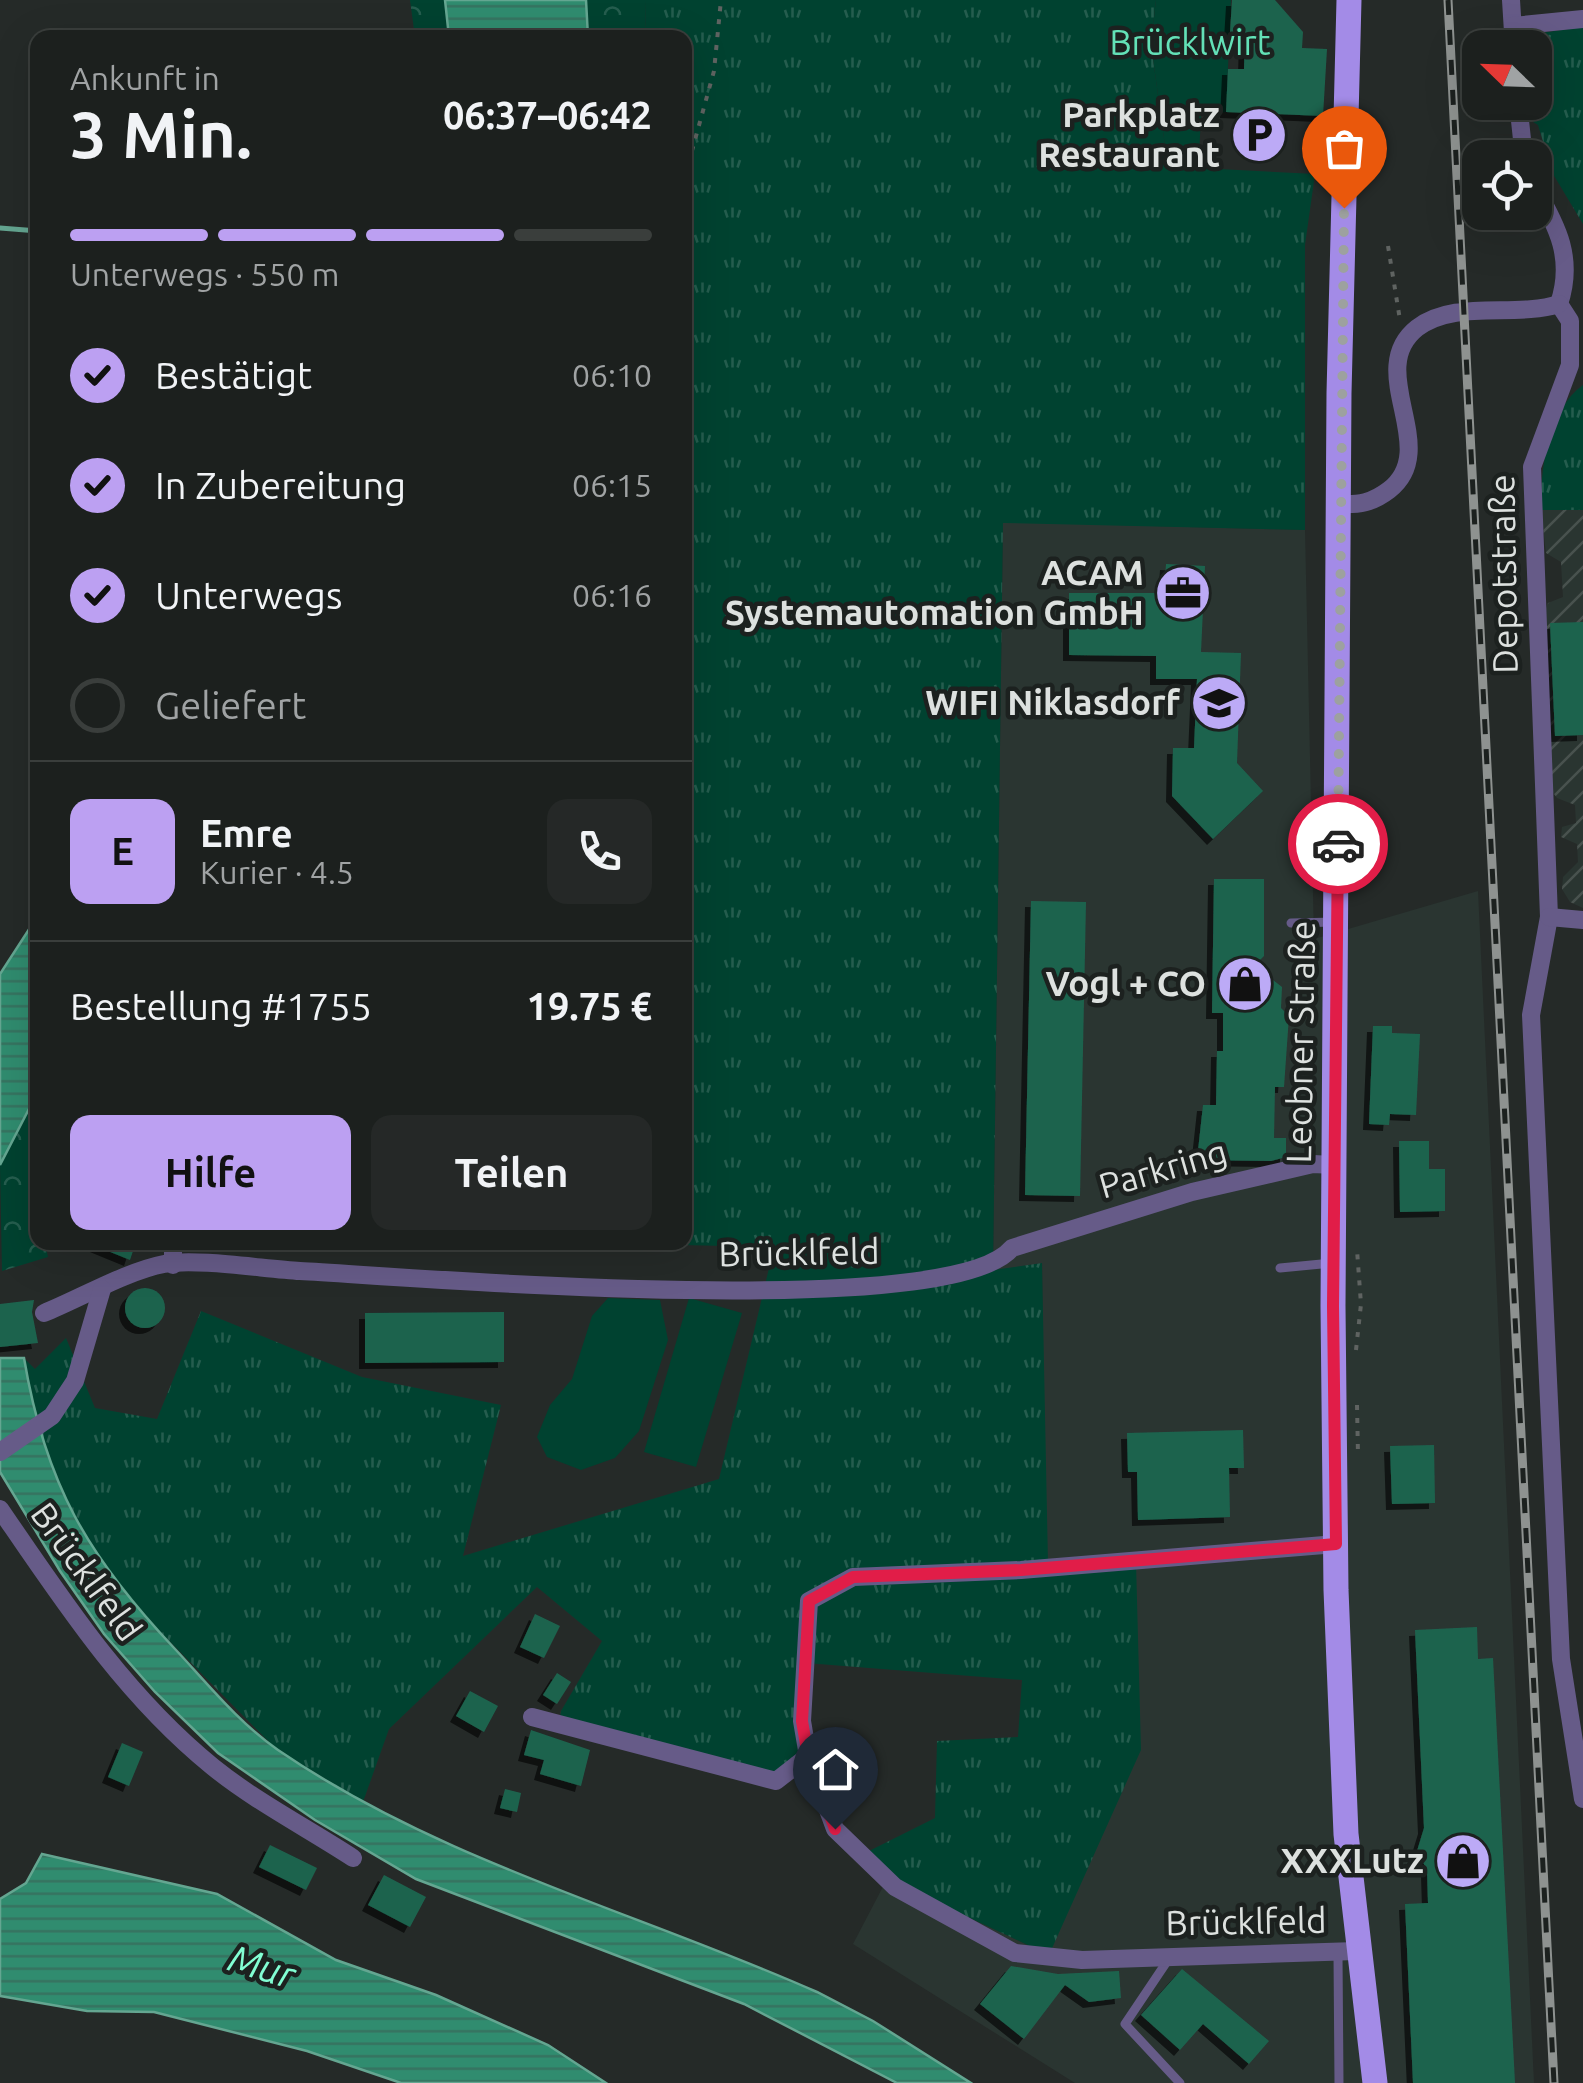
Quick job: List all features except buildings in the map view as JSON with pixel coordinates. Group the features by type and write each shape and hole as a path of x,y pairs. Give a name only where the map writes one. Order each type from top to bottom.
{"main road":[{"name":"Leobner Straße","path":"1349,0 1339,504 1334,1165 1336,1544 1347,1953 1374,2083"}],"street":[{"path":"1511,0 1513,30"},
{"path":"1513,26 1583,19"},
{"name":"Depotstraße","path":"1552,221 1564,245 1567,280 1559,304 1570,321 1570,364 1538,441 1532,468 1549,917 1535,972 1532,1034 1561,1659 1583,1799"},
{"path":"1339,504 1364,505 1403,478 1411,459 1398,370 1404,344 1415,330 1434,318 1538,311 1559,304"},
{"path":"1549,917 1583,920"},
{"name":"Parkring","path":"1012,1248 1192,1192 1313,1164 1334,1165"},
{"name":"Brücklfeld","path":"44,1313 173,1264 576,1286 857,1288 928,1280 1000,1262 1012,1248"},
{"path":"173,1250 173,1264"},
{"path":"0,1452 52,1416 75,1382 102,1289"},
{"name":"Brücklfeld","path":"0,1509 81,1626 132,1690 213,1767 353,1858"},
{"name":"Brücklfeld","path":"1336,1544 1021,1570 853,1577 809,1601 802,1721 808,1756 835,1829 895,1888 1015,1953 1082,1960 1347,1953"},
{"path":"532,1717 776,1781 808,1756"}],"lane":[{"path":"1291,924 1338,922"},
{"path":"1280,1268 1334,1263"},
{"path":"1339,2083 1347,1953"},
{"path":"1172,1955 1125,2024 1180,2083"}],"path":[{"path":"692,151 714,71 721,0"},
{"path":"1388,246 1404,344"},
{"path":"1355,1364 1361,1304 1356,1239"},
{"path":"1357,1403 1358,1472"}],"shaded area":[{"path":"1541,510 1583,510 1583,908 1570,902 1562,889 1563,877 1578,862 1577,844 1561,837 1562,827 1576,823 1575,805 1557,798 1551,790 1542,618 1548,603 1563,597 1561,562 1546,553"},
{"path":"1003,522 1305,530 1314,939 1478,891 1534,2083 1075,2083 853,1944 887,1879 1049,1955 1042,1263 993,1271"}],"green space":[{"path":"410,0 445,0 448,30 414,30"},
{"path":"586,0 645,0 646,30 588,30"},
{"path":"645,0 1156,0 1151,44 1165,146 1199,156 1199,168 1315,174 1305,245 1305,530 1003,523 993,1270 1042,1263 1048,1563 1136,1562 1141,1750 1049,1955 887,1879 861,1855 935,1818 937,1741 1018,1737 1022,1680 806,1663 808,1756 776,1781 559,1724 561,1711 602,1641 537,1587 389,1729 363,1802 275,1748 121,1592 57,1486 33,1411 24,1358 35,1369 66,1338 95,1408 157,1419 201,1311 362,1377 501,1405 463,1556 719,1479 774,1247 692,1245 692,30 646,30"},
{"name":"Brücklwirt","path":"1156,0 1231,0 1226,112 1201,115 1199,156 1165,146 1151,44"},
{"path":"1583,27 1583,224 1553,174 1552,140 1543,140 1538,125 1530,120 1552,120 1552,31"},
{"path":"1583,385 1583,510 1541,510 1548,441 1562,409"},
{"path":"30,1107 30,1250 46,1250 48,1257 2,1271 0,1165"},
{"path":"608,1298 660,1300 668,1340 639,1431 615,1458 581,1470 547,1457 537,1437 550,1405 572,1379 592,1316"},
{"path":"689,1298 742,1313 696,1467 644,1452"}],"water":[{"path":"445,0 586,0 588,30 448,30"},
{"path":"30,928 30,1107 0,1165 0,974"},
{"path":"0,1358 24,1358 44,1444 58,1481 95,1550 144,1615 224,1702 278,1750 406,1824 473,1855 817,1992 873,2021 971,2083 897,2083 744,2004 416,1879 315,1820 218,1753 155,1692 104,1634 0,1472"},
{"name":"Mur","path":"42,1854 217,1894 336,1960 436,1995 548,2045 606,2083 401,2083 307,2051 154,2012 87,2011 0,1996 0,1899 26,1883"}],"waterway":[{"path":"0,228 30,230"}],"railway":[{"path":"1448,0 1554,2083"}],"way so far":[{"path":"1338,844 1339,393 1344,208"}],"place":[{"name":"Parkplatz Restaurant","path":"1259,135"},
{"name":"ACAM Systemautomation GmbH","path":"1183,593"},
{"name":"WIFI Niklasdorf","path":"1219,703"},
{"name":"Vogl + CO","path":"1245,984"},
{"name":"XXXLutz","path":"1463,1861"}],"route":[{"path":"835,1829 808,1756 802,1721 809,1601 853,1577 1021,1570 1336,1544 1333,1306 1338,844"}]}
